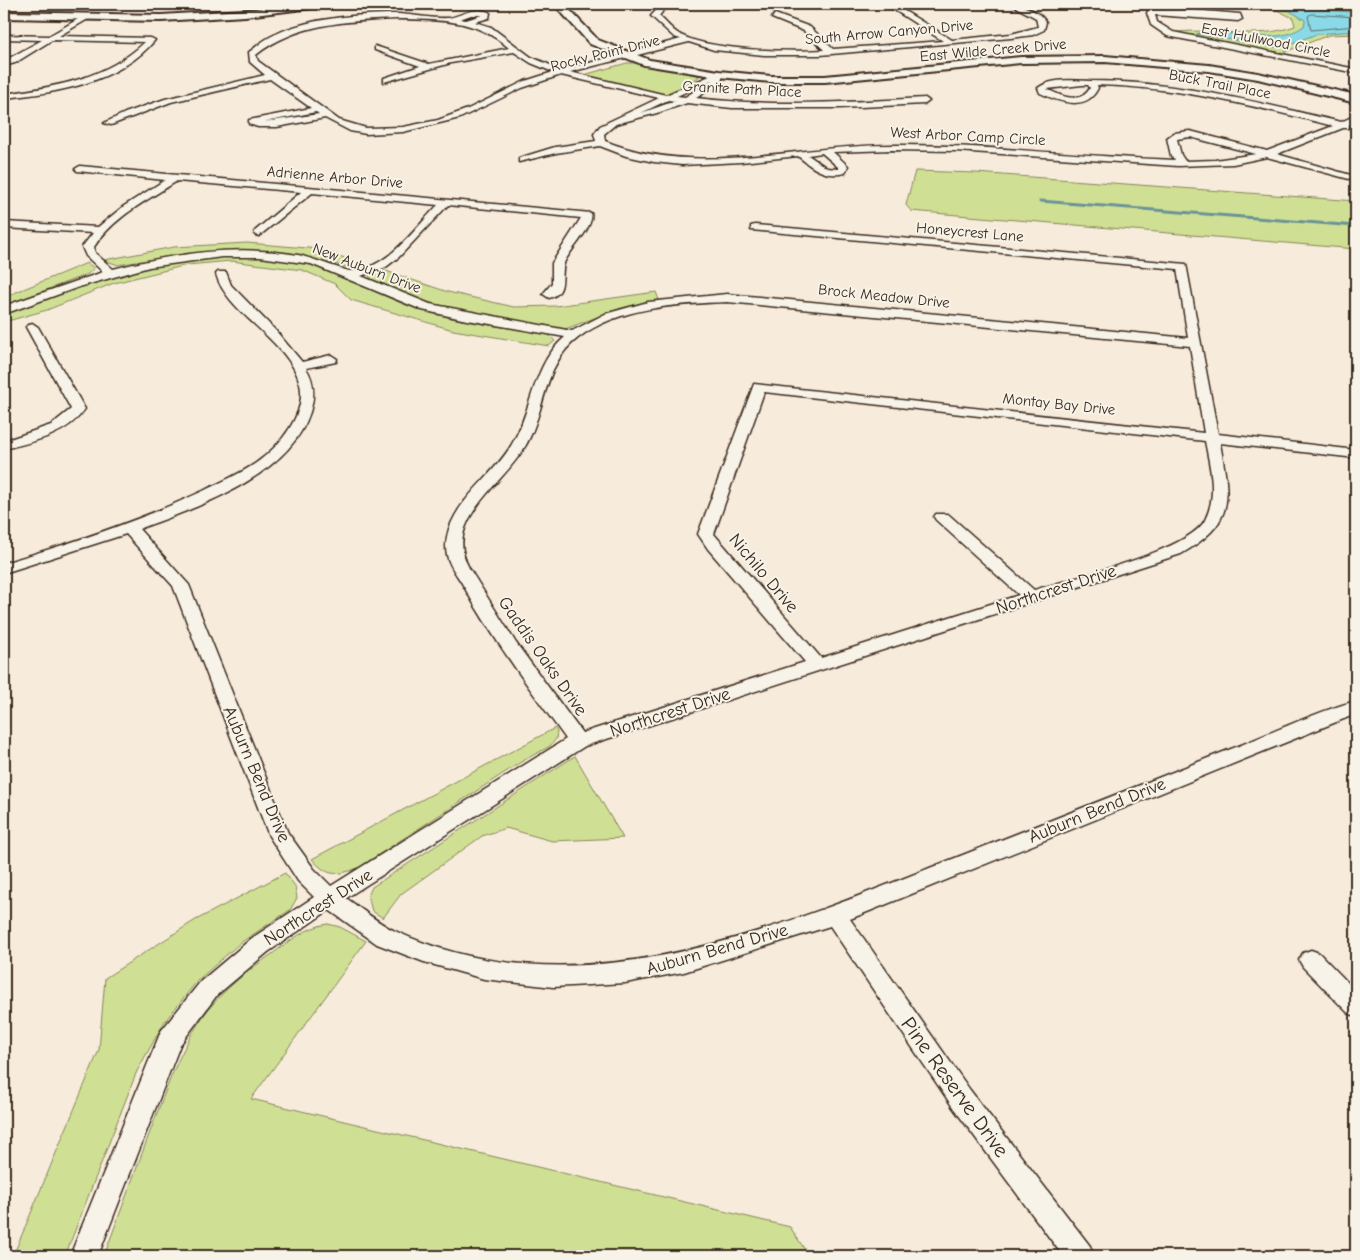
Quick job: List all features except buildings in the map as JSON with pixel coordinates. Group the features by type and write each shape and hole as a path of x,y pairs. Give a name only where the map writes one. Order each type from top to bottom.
{"street":[{"path":"4,16 199,16 320,4"},
{"name":"East Wilde Creek Drive","path":"559,4 576,20 594,42 632,58 681,69 719,74 771,79 825,79 1021,60 1105,59 1209,68 1258,76 1356,99"},
{"path":"576,4 579,11 576,20"},
{"name":"South Arrow Canyon Drive","path":"661,4 655,16 659,25 665,31 687,40 758,52 831,52 1011,36 1030,33 1041,28 1042,22 1039,17 1013,4"},
{"path":"890,5 949,41"},
{"path":"1152,9 1226,14 1237,16 1238,19 1152,9"},
{"name":"East Hullwood Circle","path":"1152,9 1154,23 1170,34 1208,43 1356,70"},
{"path":"326,116 254,62 252,54 259,45 274,37 304,27 377,17 452,20 470,13 486,13 486,16 467,22"},
{"path":"775,16 807,29 831,52"},
{"path":"19,45 72,17"},
{"path":"4,64 85,17"},
{"name":"Granite Path Place","path":"452,20 467,22 494,32 536,62 572,76 669,98 759,106 925,101"},
{"path":"4,37 151,40 141,51 121,66 102,74 72,84 4,96"},
{"name":"Rocky Point Drive","path":"519,87 572,76 687,40"},
{"name":"Rocky Point Drive","path":"326,116 348,130 378,132 398,130 470,112 519,87 562,72 698,43"},
{"path":"378,48 392,55 426,65"},
{"path":"386,80 426,65 474,54 516,49"},
{"path":"1332,66 1348,59"},
{"path":"522,160 555,150 601,143 599,134 603,128 613,122 669,98 702,80 719,74 718,81 704,92 640,116 613,122"},
{"path":"108,123 150,106 194,92 273,76"},
{"name":"Buck Trail Place","path":"1091,83 1094,88 1092,92 1089,97 1081,100 1055,97 1043,91 1042,88 1065,84 1091,83 1133,84 1207,92 1356,128"},
{"path":"4,105 15,100 15,94"},
{"path":"319,109 252,122 257,126 326,116"},
{"name":"West Arbor Camp Circle","path":"601,143 616,150 638,156 673,160 724,160 824,150 892,146 941,147 1182,163 1233,162 1271,154 1356,118"},
{"path":"1182,163 1176,156 1172,138 1177,135 1190,134 1205,136 1349,176"},
{"path":"800,153 820,170 832,173 842,171 843,166 824,150"},
{"name":"Adrienne Arbor Drive","path":"80,168 587,214 585,223 558,263 558,283 549,294"},
{"path":"109,272 90,254 88,247 99,230 176,177"},
{"path":"259,232 309,190"},
{"path":"352,275 382,265 395,255 446,202"},
{"path":"4,224 99,230"},
{"name":"Honeycrest Lane","path":"755,228 1182,266"},
{"name":"New Auburn Drive","path":"4,310 109,272 174,258 244,253 298,258 324,264 352,275 389,294 425,307 574,335"},
{"name":"Northcrest Drive","path":"84,1256 170,1039 209,988 260,945 329,898 578,741 1175,551 1204,535 1217,513 1221,491 1182,266"},
{"path":"4,568 75,548 130,529 228,485 269,460 294,432 306,405 307,384 299,366 225,286 222,274"},
{"name":"Brock Meadow Drive","path":"574,335 603,320 640,308 682,301 727,298 1196,343"},
{"path":"4,445 62,425 75,416 78,409 32,327"},
{"name":"Gaddis Oaks Drive","path":"574,335 554,354 546,366 533,418 519,446 507,464 466,510 455,536 454,555 495,628 578,741"},
{"path":"299,366 331,359"},
{"name":"Montay Bay Drive","path":"759,387 1356,454"},
{"name":"Nichilo Drive","path":"759,387 706,534 714,546 817,665"},
{"path":"942,517 1031,597"},
{"name":"Auburn Bend Drive","path":"130,529 180,585 279,836 306,875 329,898 385,936 432,955 484,968 553,976 625,973 684,962 835,914 1356,706"},
{"name":"Pine Reserve Drive","path":"835,914 961,1098 1080,1256"},
{"path":"1311,960 1356,1006"}],"green space":[{"path":"1247,4 1301,4 1356,9 1356,34 1329,35 1282,53 1206,40 1177,32 1252,33 1281,30 1295,26 1293,18 1277,10"},
{"path":"627,63 698,75 699,77 671,94 664,95 586,76 587,74"},
{"path":"915,171 976,173 1356,201 1356,249 911,211 906,205"},
{"path":"247,243 319,249 368,266 354,269 290,253 243,250 176,255 118,265 104,260 174,247"},
{"path":"226,257 277,259 315,266 421,310 468,321 548,334 555,341 549,346 453,330 351,300 335,284 302,270 231,261 187,265 114,283 47,310 4,322 4,314 121,272 171,262"},
{"path":"87,263 94,268 88,274 4,306 4,297"},
{"path":"380,269 448,292 514,307 556,306 656,292 659,300 621,308 565,329 450,308 420,300 371,279 369,275"},
{"path":"555,728 557,732 556,739 550,746 521,762 358,868 333,873 323,869 312,859"},
{"path":"575,756 623,838 552,841 506,828 482,836 401,894 383,918 372,911 368,896 372,887"},
{"path":"285,873 295,886 297,898 290,910 240,943 198,980 165,1021 137,1071 65,1256 13,1256 99,1050 105,978 194,921"},
{"path":"328,924 340,927 366,941 251,1099 790,1227 809,1256 104,1256 161,1102 193,1031 209,1009 234,983 298,935 312,928"}],"water":[{"path":"1262,4 1356,12 1356,31 1317,34 1279,48 1196,34 1208,32 1264,37 1278,36 1291,33 1304,26 1305,20 1290,11"}],"waterway":[{"path":"1040,201 1356,226"}]}
